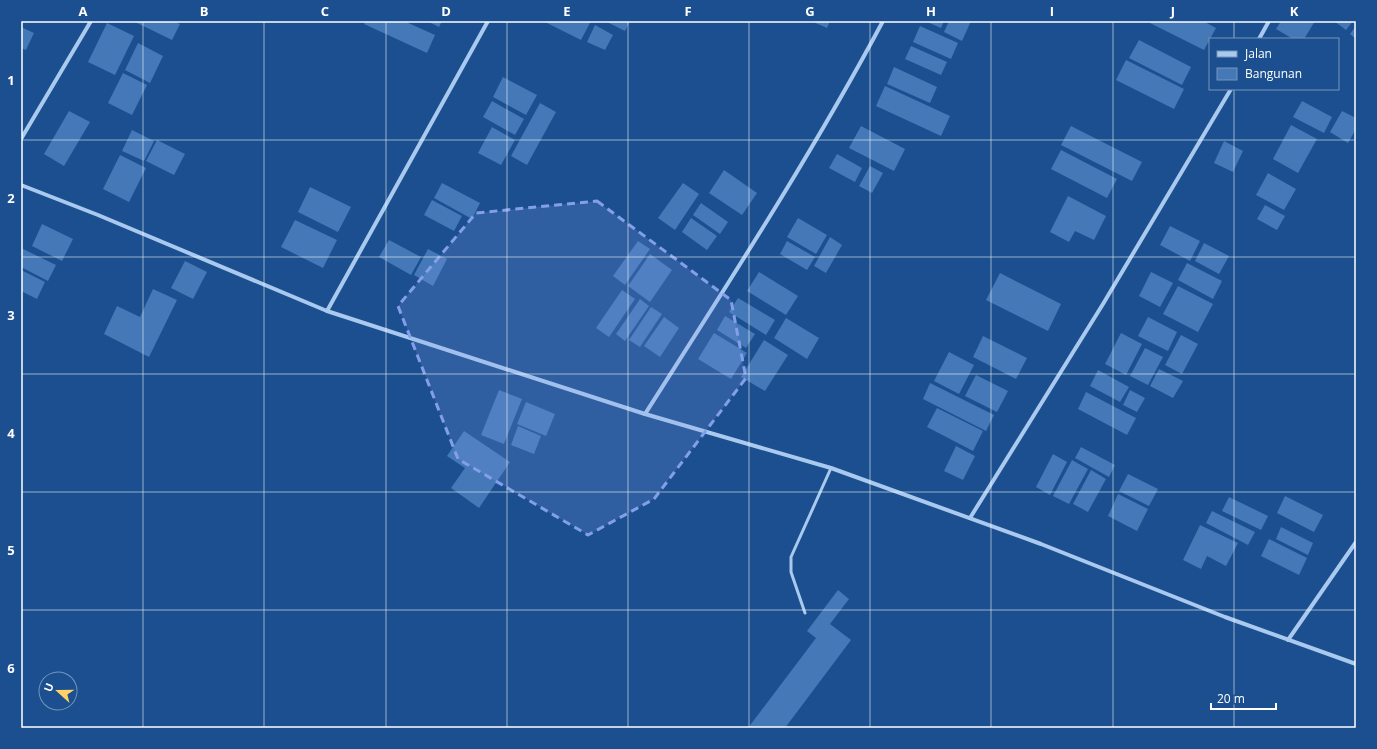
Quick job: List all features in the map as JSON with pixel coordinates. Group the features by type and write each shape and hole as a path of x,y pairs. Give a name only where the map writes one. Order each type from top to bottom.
{"street":[{"path":"21,139 91,21"},
{"path":"327,311 488,21"},
{"path":"645,414 827,122 883,21"},
{"path":"1260,38 1269,21"},
{"path":"970,518 1102,304 1230,90"},
{"path":"21,185 105,218 327,311 645,414 831,468 1042,544 1160,592 1356,664"},
{"path":"1288,640 1356,542"}],"lane":[{"path":"806,613 791,572 791,557 831,468"}],"highlighted area":[{"path":"597,201 731,300 746,378 654,499 588,535 458,459 398,306 476,213"}],"building":[{"path":"133,21 173,21 180,24 172,40"},
{"path":"366,21 404,21 435,35 427,53 364,24"},
{"path":"427,21 442,21 439,27"},
{"path":"543,21 591,21 581,40"},
{"path":"605,21 630,21 625,31"},
{"path":"811,21 830,21 827,28"},
{"path":"925,21 944,21 941,28"},
{"path":"949,21 971,21 962,41 944,32"},
{"path":"1151,21 1203,21 1216,28 1211,38 1209,38 1204,50 1150,23"},
{"path":"1281,21 1315,21 1305,38 1291,38 1276,29"},
{"path":"1334,21 1353,21 1346,30"},
{"path":"107,23 134,36 115,75 88,62"},
{"path":"595,25 613,35 605,50 587,42"},
{"path":"920,26 958,43 951,59 913,42"},
{"path":"1356,26 1356,39 1350,34"},
{"path":"21,27 34,33 26,50 21,48"},
{"path":"1139,40 1191,67 1182,85 1129,58"},
{"path":"138,43 163,56 150,83 125,70"},
{"path":"911,46 947,62 941,75 905,59"},
{"path":"1126,60 1184,89 1174,109 1116,80"},
{"path":"894,67 937,87 930,103 887,84"},
{"path":"123,73 147,85 132,115 108,103"},
{"path":"503,77 537,95 526,115 493,97"},
{"path":"885,86 950,116 941,136 876,106"},
{"path":"492,101 524,119 515,135 483,117"},
{"path":"1302,101 1332,117 1324,133 1293,117"},
{"path":"540,103 556,112 527,165 511,156"},
{"path":"69,111 90,122 64,166 44,154"},
{"path":"1342,111 1356,118 1356,129 1348,143 1330,132"},
{"path":"1291,125 1317,139 1298,173 1273,159"},
{"path":"861,126 905,149 894,171 849,148"},
{"path":"1071,126 1142,162 1132,181 1061,145"},
{"path":"492,127 515,140 501,165 478,153"},
{"path":"132,130 154,141 144,161 122,151"},
{"path":"157,140 185,154 174,175 146,161"},
{"path":"1224,141 1243,151 1233,172 1214,163"},
{"path":"1061,150 1117,179 1107,198 1051,169"},
{"path":"837,154 862,168 855,182 829,168"},
{"path":"120,155 146,168 129,202 103,189"},
{"path":"870,166 883,173 872,193 859,186"},
{"path":"724,170 757,193 742,215 709,193"},
{"path":"1268,173 1296,189 1284,210 1256,195"},
{"path":"442,183 480,203 472,219 434,198"},
{"path":"683,183 699,194 675,230 658,218"},
{"path":"310,187 351,207 338,232 298,212"},
{"path":"1068,196 1106,216 1094,240 1075,231 1069,242 1050,232"},
{"path":"432,200 462,216 454,231 424,215"},
{"path":"701,203 728,222 720,234 693,215"},
{"path":"1265,205 1285,216 1277,230 1257,219"},
{"path":"691,218 717,236 707,250 682,232"},
{"path":"798,218 827,235 816,254 787,237"},
{"path":"295,220 337,240 323,268 281,247"},
{"path":"42,224 73,239 62,261 32,246"},
{"path":"1170,226 1200,241 1190,261 1160,245"},
{"path":"830,237 842,245 826,273 814,266"},
{"path":"389,240 421,257 411,275 379,257"},
{"path":"638,241 650,249 625,285 613,276"},
{"path":"787,241 815,257 807,270 780,254"},
{"path":"1204,243 1229,256 1219,274 1195,261"},
{"path":"21,248 56,265 48,281 21,267"},
{"path":"428,249 447,259 433,286 414,275"},
{"path":"650,254 672,270 650,302 628,286"},
{"path":"185,261 207,272 193,299 171,288"},
{"path":"1187,263 1222,281 1213,299 1178,280"},
{"path":"21,270 45,282 37,299 21,291"},
{"path":"759,272 798,296 786,315 747,291"},
{"path":"1151,272 1173,283 1160,307 1139,296"},
{"path":"1000,273 1061,304 1048,331 986,300"},
{"path":"1178,286 1213,304 1198,332 1163,314"},
{"path":"153,289 177,300 149,357 104,334 117,306 140,317"},
{"path":"622,290 635,299 609,337 596,328"},
{"path":"738,298 775,320 766,335 729,312"},
{"path":"640,299 649,306 625,341 616,334"},
{"path":"651,307 662,314 640,347 629,340"},
{"path":"725,316 755,334 746,348 717,330"},
{"path":"664,317 679,328 660,357 644,346"},
{"path":"1148,317 1177,332 1168,351 1138,336"},
{"path":"786,318 819,338 807,359 774,338"},
{"path":"714,333 747,353 731,379 698,359"},
{"path":"1121,333 1142,344 1126,375 1105,364"},
{"path":"1181,335 1198,344 1182,374 1165,365"},
{"path":"983,336 1027,358 1016,379 973,357"},
{"path":"764,340 788,355 765,391 741,377"},
{"path":"1145,348 1163,357 1148,385 1130,376"},
{"path":"949,352 974,365 959,394 934,381"},
{"path":"1159,369 1183,381 1173,398 1150,386"},
{"path":"1098,370 1129,387 1120,402 1090,386"},
{"path":"976,375 1008,391 997,412 965,396"},
{"path":"930,383 994,415 986,431 923,399"},
{"path":"499,390 522,399 504,444 481,435"},
{"path":"1130,390 1145,398 1137,412 1123,405"},
{"path":"1086,392 1136,418 1127,435 1078,409"},
{"path":"526,402 555,414 546,436 517,424"},
{"path":"937,408 983,431 973,451 927,427"},
{"path":"518,426 541,436 534,454 511,445"},
{"path":"464,431 510,462 479,508 451,488 465,468 447,456"},
{"path":"956,446 975,456 963,480 944,471"},
{"path":"1081,447 1115,465 1109,477 1075,458"},
{"path":"1053,454 1067,462 1050,495 1036,487"},
{"path":"1072,460 1088,469 1069,504 1053,496"},
{"path":"1091,470 1106,479 1088,512 1073,504"},
{"path":"1128,474 1158,489 1149,506 1119,491"},
{"path":"1118,494 1148,509 1137,531 1108,516"},
{"path":"1285,496 1323,515 1314,532 1277,513"},
{"path":"1229,497 1268,516 1261,530 1222,511"},
{"path":"1212,511 1255,532 1248,545 1206,523"},
{"path":"1200,525 1238,543 1226,566 1207,556 1201,569 1183,560"},
{"path":"1281,527 1313,543 1308,555 1276,539"},
{"path":"1269,539 1307,558 1299,575 1261,556"},
{"path":"838,590 849,599 830,624 851,640 785,728 748,728 816,638 807,631"}]}
